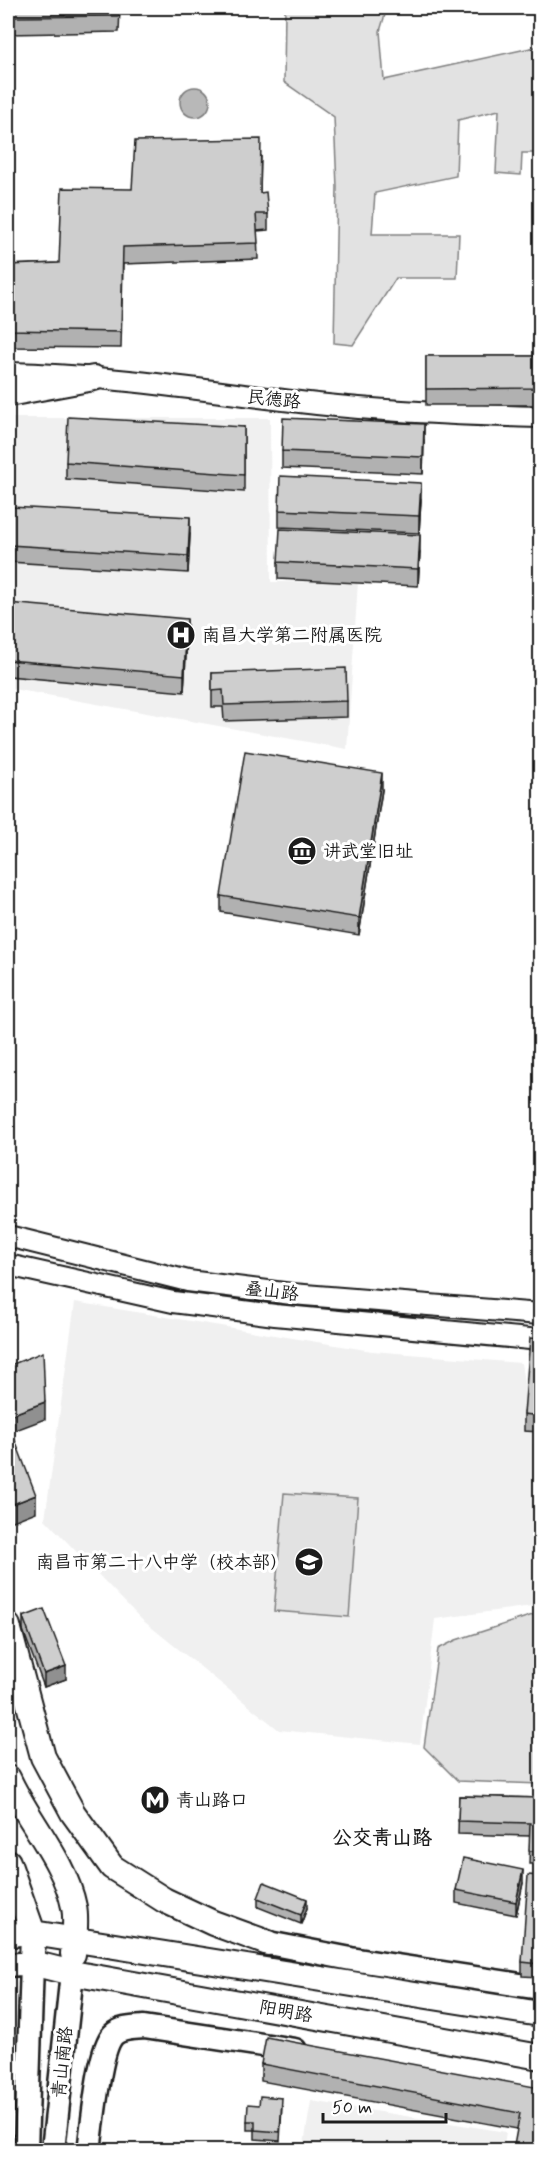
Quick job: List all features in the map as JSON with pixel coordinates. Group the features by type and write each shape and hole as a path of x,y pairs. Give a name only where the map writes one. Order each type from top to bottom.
{"highway":[{"path":"8,394 94,378"},
{"path":"8,1626 43,1757 73,1813 112,1867 164,1900 213,1923 268,1943"},
{"path":"8,1778 19,1802 61,1870 74,1908 72,1973"},
{"path":"8,1862 33,1933 33,1963"},
{"name":"阳明路","path":"33,1933 540,2014"},
{"name":"阳明路","path":"33,1963 72,1973 540,2057"}],"main road":[{"name":"民德路","path":"8,373 55,374 320,404 441,415 540,417"},
{"name":"叠山路","path":"8,1236 188,1281 292,1294 540,1314"},
{"name":"叠山路","path":"8,1265 173,1302 275,1315 540,1340"},
{"path":"8,1935 33,1933"},
{"path":"268,1943 351,1959 540,1988"},
{"path":"8,1965 33,1963"},
{"name":"青山南路","path":"26,2151 33,1963"},
{"name":"青山南路","path":"53,2151 72,1973"},
{"path":"89,2151 102,2063 109,2041 115,2033 125,2028 144,2027 320,2054"}],"shaded area":[{"path":"285,8 387,8 380,31 384,80 540,46 540,153 522,153 521,175 496,173 499,110 458,120 456,176 375,193 372,234 459,234 457,278 396,278 353,345 334,343 337,187 334,117 284,82"},
{"path":"195,87 201,88 209,96 209,108 201,116 195,117 189,116 181,108 180,102 181,96 189,88"},
{"name":"南昌大学第二附属医院","path":"8,418 270,418 271,582 358,582 347,749 8,688"},
{"name":"南昌市第二十八中学（校本部）","path":"75,1302 372,1351 521,1363 534,1447 532,1606 435,1619 420,1744 279,1730 141,1619 45,1519"},
{"path":"284,1493 358,1498 349,1617 274,1611"},
{"path":"540,1597 540,1784 458,1781 424,1747 438,1649 456,1640 539,1613"},
{"path":"311,2101 506,2132 503,2150 344,2150 304,2144"}],"building":[{"path":"8,8 120,8 119,16 8,17"},
{"path":"261,139 260,193 266,192 268,214 256,214 258,243 123,247 121,332 8,330 8,265 59,263 62,188 132,189 135,141"},
{"path":"426,356 540,356 540,388 426,389"},
{"path":"68,417 244,427 244,475 66,462"},
{"path":"283,418 424,424 423,457 282,451"},
{"path":"280,476 421,483 419,516 279,510"},
{"path":"11,507 190,517 188,556 9,545"},
{"path":"280,529 420,535 418,569 278,562"},
{"path":"8,603 187,619 184,675 8,660"},
{"path":"346,668 347,701 224,705 223,690 212,691 212,673"},
{"name":"讲武堂旧址","path":"245,751 382,773 359,918 221,896"},
{"path":"530,1338 540,1339 540,1416 524,1414"},
{"path":"43,1352 45,1402 8,1416 8,1366"},
{"path":"8,1422 36,1495 8,1506"},
{"path":"44,1609 66,1666 44,1674 23,1617"},
{"path":"459,1796 540,1798 540,1851 529,1851 530,1823 458,1821"},
{"path":"463,1858 523,1870 516,1902 456,1890"},
{"path":"528,1875 540,1876 540,1964 522,1962"},
{"path":"264,1882 307,1899 301,1915 258,1898"},
{"path":"266,2037 540,2088 539,2151 513,2151 520,2113 261,2064"},
{"path":"260,2096 282,2098 280,2132 255,2130 255,2121 247,2121 248,2104 259,2105"}],"place":[{"name":"南昌大学第二附属医院","path":"181,635"},
{"name":"讲武堂旧址","path":"302,851"},
{"name":"南昌市第二十八中学（校本部）","path":"309,1562"},
{"name":"青山路口","path":"155,1800"}],"district":[{"name":"公交青山路","path":"382,1837"}]}
